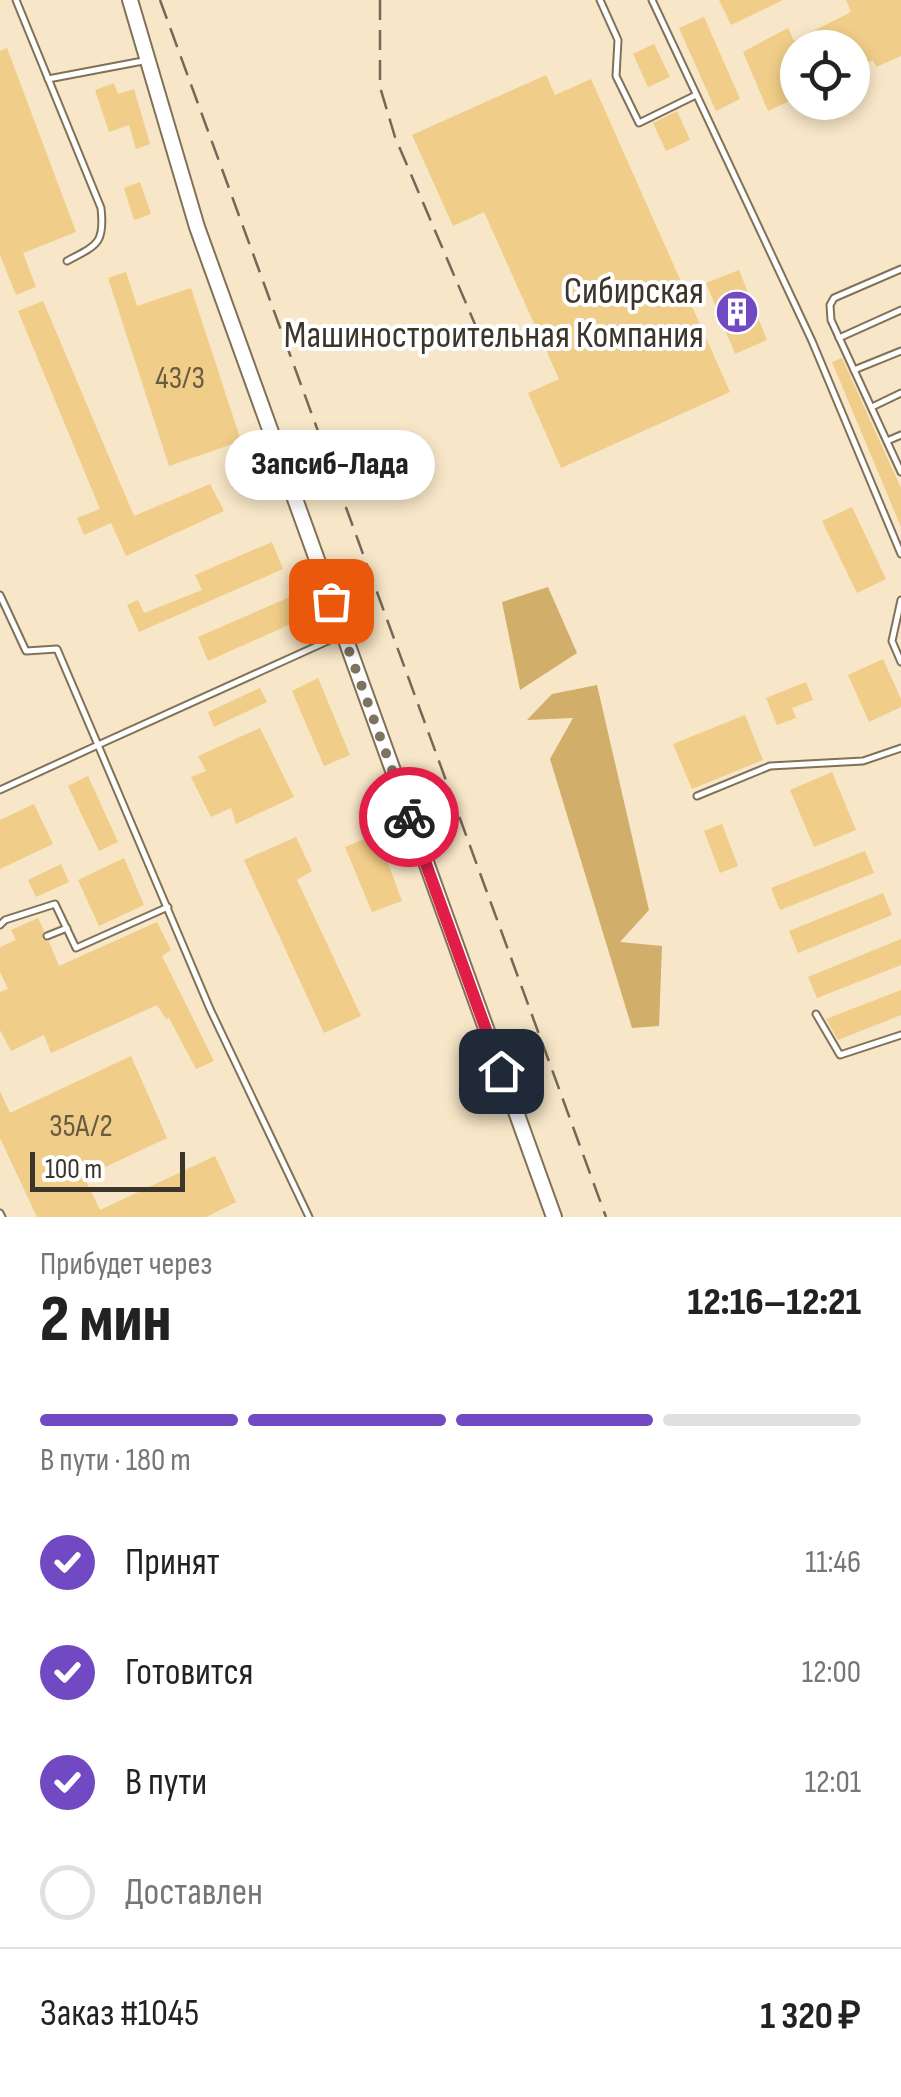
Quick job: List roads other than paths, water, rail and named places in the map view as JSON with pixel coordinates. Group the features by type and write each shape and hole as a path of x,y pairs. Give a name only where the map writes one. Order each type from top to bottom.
{"main road":[{"path":"130,0 197,226 554,1217"}],"lane":[{"path":"16,0 102,208 103,233 96,245 67,261"},
{"path":"600,0 618,40 616,76 639,122 696,96"},
{"path":"652,0 812,341 901,554"},
{"path":"48,79 146,60"},
{"path":"901,269 834,298 830,305 832,320 901,472"},
{"path":"840,338 901,310"},
{"path":"854,370 901,351"},
{"path":"871,407 901,393"},
{"path":"887,441 901,434"},
{"path":"0,595 26,651 57,649 210,1009 310,1217"},
{"path":"901,600 892,642 901,662"},
{"path":"0,790 343,634"},
{"path":"697,796 770,766 863,761 901,748"},
{"path":"0,926 5,920 55,904 76,948 168,907"},
{"path":"47,936 67,928"},
{"path":"816,1014 840,1055 901,1035"}],"railway":[{"path":"160,0 606,1217"},
{"path":"380,0 380,87 395,137 477,329"}],"place":[{"name":"Сибирская Машиностроительная Компания","path":"737,312"},
{"name":"Запсиб-Лада","path":"331,601"}]}
